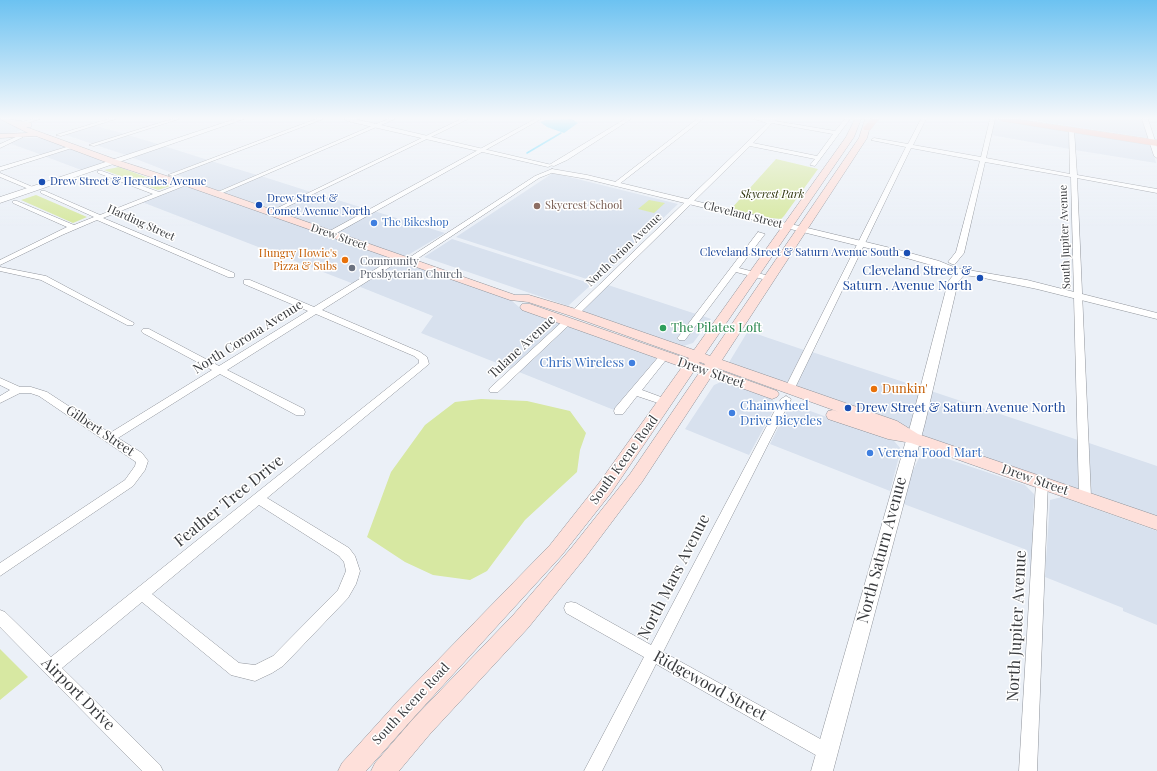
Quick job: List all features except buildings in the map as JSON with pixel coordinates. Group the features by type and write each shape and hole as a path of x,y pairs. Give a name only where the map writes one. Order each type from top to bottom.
{"main road":[{"name":"Drew Street","path":"94,155 175,182 187,183 330,233 514,298 521,305 680,344 702,364 727,378 788,394 818,400 892,425 913,438"},
{"name":"Drew Street","path":"117,155 184,179 187,183"},
{"path":"680,344 689,348 697,344 723,309 742,290 837,155"},
{"name":"South Keene Road","path":"350,771 406,708 556,550 605,488 665,402 702,364 770,279 848,155"},
{"path":"802,229 798,220 811,202 812,190"},
{"path":"776,269 777,255 791,235 788,226"},
{"path":"702,364 710,349 737,309 742,290"},
{"name":"Drew Street","path":"571,318 664,356 702,364 788,394 888,434 913,438 1157,523"},
{"path":"571,318 787,393 818,400"},
{"name":"South Keene Road","path":"383,771 422,726 525,616 578,554 647,462 702,364"}],"street":[{"path":"0,169 46,155"},
{"path":"0,200 136,155"},
{"path":"171,175 223,155"},
{"path":"216,194 306,155"},
{"path":"270,213 391,155"},
{"path":"330,233 474,155"},
{"name":"Cleveland Street","path":"499,155 861,243 956,269 1078,296 1157,316"},
{"path":"552,168 571,155"},
{"path":"616,184 654,155"},
{"name":"North Orion Avenue","path":"571,318 737,155"},
{"path":"804,155 819,158"},
{"path":"813,165 821,155"},
{"name":"North Mars Avenue","path":"593,771 788,394 905,155"},
{"path":"957,155 1157,191"},
{"path":"956,269 984,155"},
{"name":"South Jupiter Avenue","path":"1073,155 1078,296"},
{"name":"North Corona Avenue","path":"110,438 315,310 404,260 552,168"},
{"path":"100,172 159,194"},
{"path":"0,175 33,188"},
{"path":"0,263 73,227 187,183"},
{"name":"Harding Street","path":"43,192 231,275"},
{"path":"15,202 73,227"},
{"path":"0,269 66,234 73,227"},
{"path":"680,344 761,234"},
{"path":"0,269 43,278 130,323"},
{"path":"734,269 770,279"},
{"name":"North Saturn Avenue","path":"822,771 913,438 956,269"},
{"path":"247,282 315,310"},
{"path":"1078,296 1085,498"},
{"name":"Feather Tree Drive","path":"51,666 421,368 424,359 417,354 315,310"},
{"name":"Tulane Avenue","path":"494,390 571,318"},
{"path":"146,331 300,412"},
{"path":"619,411 664,356"},
{"name":"Gilbert Street","path":"0,381 18,390 31,390 43,394 138,456 142,461 141,468 129,483 0,570"},
{"path":"0,400 18,390"},
{"path":"635,391 665,402"},
{"name":"North Jupiter Avenue","path":"1028,771 1042,482"},
{"path":"142,594 236,670 255,673 278,661 343,594 349,584 353,571 350,560 344,552 259,499"},
{"name":"Ridgewood Street","path":"571,608 827,752"},
{"name":"Airport Drive","path":"0,617 51,666 154,771"}],"shaded area":[{"path":"90,155 110,162 84,171 44,156"},
{"path":"137,155 192,155 208,160 172,173 131,157"},
{"path":"1106,155 1154,155 1156,163"},
{"path":"211,161 257,175 217,192 190,182 186,178 175,174"},
{"path":"553,173 678,204 596,282 456,237"},
{"path":"261,176 311,192 271,211 221,193"},
{"path":"186,185 395,259 354,284 142,202"},
{"path":"315,193 370,210 330,231 275,212"},
{"path":"374,211 445,233 408,255 411,257 408,258 335,233"},
{"path":"452,239 592,284 568,306 424,257"},
{"path":"400,261 511,300 519,307 561,323 512,369 421,333 433,316 358,286"},
{"path":"608,285 696,314 677,339 684,341 703,316 711,319 693,343 680,347 580,312"},
{"path":"568,326 658,357 614,410 519,372"},
{"path":"748,331 804,350 786,385 728,364"},
{"path":"812,352 922,388 910,432 795,388"},
{"path":"721,382 728,382 771,397 776,405 749,455 685,429 714,385"},
{"path":"931,391 1078,440 1079,491 919,436"},
{"path":"799,407 894,441 901,449 890,491 770,444 787,410"},
{"path":"1089,443 1157,466 1157,519 1091,496"},
{"path":"930,453 1025,485 1034,494 1031,570 1027,550 901,503 906,485 920,456"},
{"path":"1062,497 1157,531 1157,625 1123,611 1123,608 1045,577 1050,500"}],"green space":[{"name":"Skycrest Park","path":"776,159 818,169 784,216 781,219 771,218 731,209"},
{"path":"119,167 170,186 158,190 104,170"},
{"path":"36,195 87,217 73,223 21,200"},
{"path":"649,200 665,203 654,213 638,209"},
{"path":"481,399 527,401 570,411 586,433 580,450 577,472 525,520 487,571 470,580 433,575 405,562 367,537 391,472 425,425 455,402"},
{"path":"0,649 28,677 0,700"}],"place":[{"name":"Drew Street & Hercules Avenue","path":"42,182"},
{"name":"Drew Street & Comet Avenue North","path":"259,205"},
{"name":"Skycrest School","path":"537,206"},
{"name":"The Bikeshop","path":"374,223"},
{"name":"Cleveland Street & Saturn Avenue South","path":"907,253"},
{"name":"Hungry Howie's Pizza & Subs","path":"345,260"},
{"name":"Community Presbyterian Church","path":"352,268"},
{"name":"Cleveland Street & Saturn . Avenue North","path":"980,278"},
{"name":"The Pilates Loft","path":"663,328"},
{"name":"Chris Wireless","path":"632,363"},
{"name":"Dunkin'","path":"874,389"},
{"name":"Drew Street & Saturn Avenue North","path":"848,408"},
{"name":"Chainwheel Drive Bicycles","path":"732,413"},
{"name":"Verena Food Mart","path":"870,453"}]}
